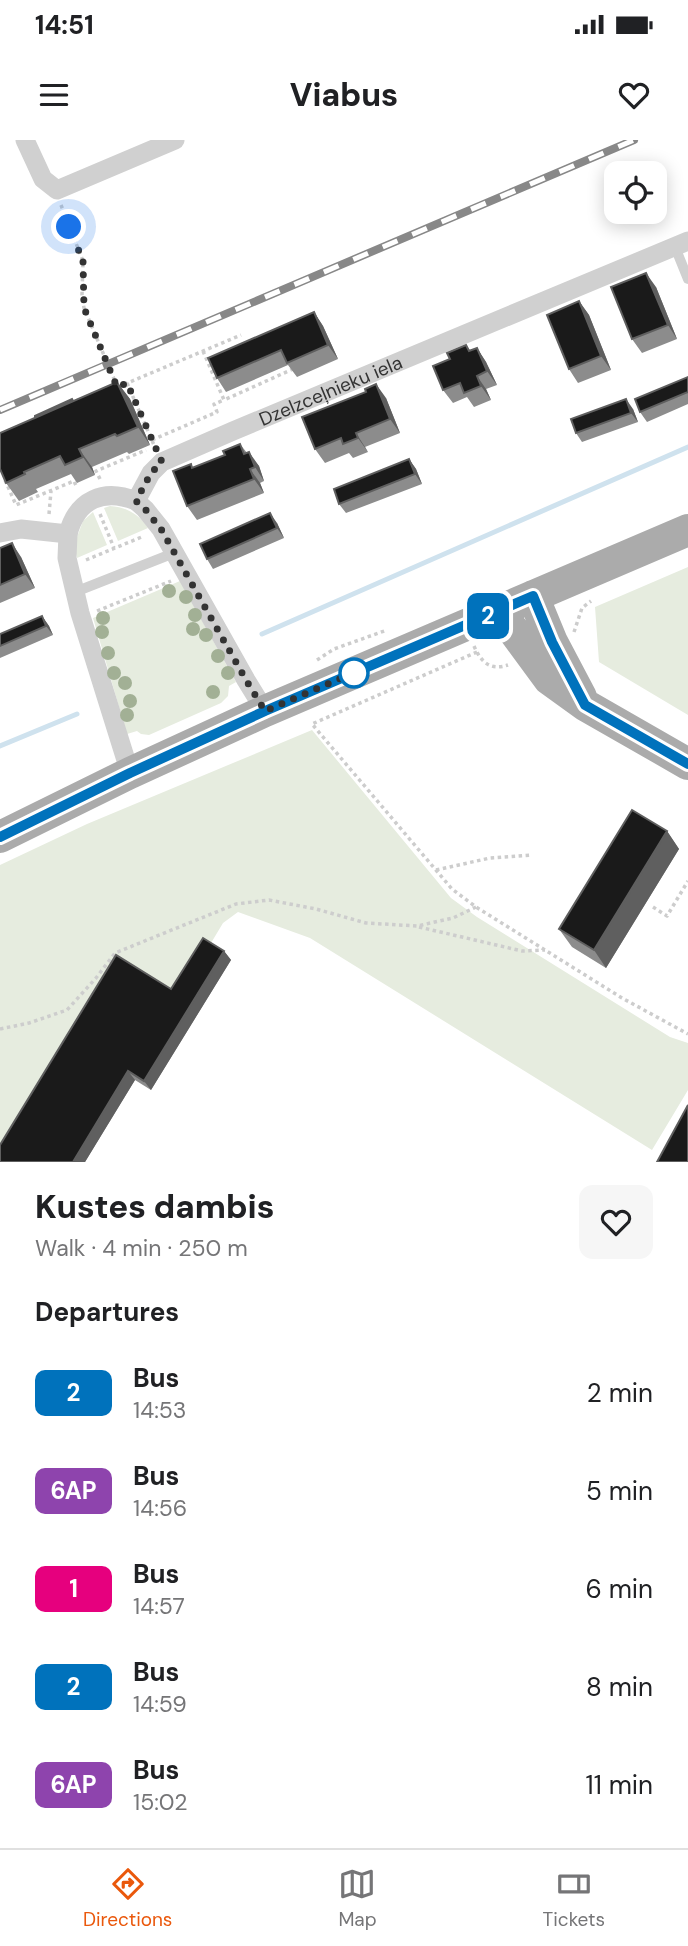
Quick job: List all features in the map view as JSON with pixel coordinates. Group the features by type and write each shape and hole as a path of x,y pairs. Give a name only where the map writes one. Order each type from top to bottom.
{"main road":[{"path":"0,837 265,711 688,530"},
{"path":"533,596 552,642 585,705"},
{"path":"499,611 549,679 585,705 688,764"}],"street":[{"path":"25,140 43,179 57,190 175,140"},
{"name":"Dzelzceļnieku iela","path":"158,454 233,430 681,244"},
{"path":"136,501 158,454"},
{"path":"130,773 81,617 69,567 66,545 71,522 79,510 92,500 108,495 122,496 136,501 145,509 161,529 265,711"},
{"path":"0,533 21,529 68,534"}],"lane":[{"path":"681,244 688,279"},
{"path":"75,592 174,552"}],"path":[{"path":"57,190 63,213 83,261 84,308 117,387 241,335"},
{"path":"203,351 224,400"},
{"path":"152,440 217,412 214,404 293,369"},
{"path":"100,480 96,471 158,454 127,383"},
{"path":"0,469 16,505 74,481 79,491"},
{"path":"69,567 161,529"},
{"path":"81,617 187,574"},
{"path":"477,652 312,724 452,889 476,907 622,998 688,1034"},
{"path":"436,870 491,858 533,855"},
{"path":"653,907 667,916 688,881"},
{"path":"0,1030 67,1010 115,953 236,904 269,900 366,923 417,926 522,951 545,950"},
{"path":"417,926 453,918 476,907"}],"shaded area":[{"path":"110,506 132,512 148,528 118,541 104,508"},
{"path":"93,512 107,545 77,558 74,545 83,521"},
{"path":"688,567 688,715 599,662 595,607"},
{"path":"180,581 236,682 229,686 228,696 221,703 149,735 137,731 127,734 93,618"},
{"path":"312,730 451,898 477,917 670,1037 688,1043 688,1090 652,1150 310,938 238,912 223,923 178,998 0,1162 0,865 87,824"}],"building":[{"path":"646,273 668,325 632,339 611,287"},
{"path":"579,301 601,356 569,369 547,315"},
{"path":"314,312 328,345 287,363 281,350 217,378 208,358"},
{"path":"466,345 469,351 477,348 487,371 477,376 481,386 464,393 460,383 443,390 433,366 450,359 447,353"},
{"path":"688,377 688,392 640,412 635,399"},
{"path":"117,382 138,427 79,449 83,457 65,465 60,456 6,483 0,469 0,433"},
{"path":"376,384 390,419 356,433 358,438 343,444 341,438 315,449 302,417 366,392 365,389"},
{"path":"72,399 73,401 35,418 35,416"},
{"path":"626,399 631,413 576,433 571,419"},
{"path":"240,444 244,454 249,452 255,467 250,469 254,479 187,506 173,471 191,464 192,468 225,455 223,451"},
{"path":"409,459 415,474 339,504 334,489"},
{"path":"270,513 277,528 207,559 200,544"},
{"path":"12,543 25,574 0,585 0,548"},
{"path":"42,616 46,626 0,646 0,634"},
{"path":"632,810 667,831 594,950 559,929"},
{"path":"203,938 224,951 144,1081 128,1071 73,1162 0,1162 0,1145 116,955 171,989"},
{"path":"688,1105 688,1162 657,1162"}],"waterway":[{"path":"262,634 688,447"},
{"path":"0,746 77,714"}],"railway":[{"path":"0,410 634,140"}],"bus line":[{"name":"2","path":"0,837 265,711 533,596 552,642 585,705 688,764"}],"route":[{"path":"69,227 83,261 84,308 117,387 127,383 162,462 151,473 136,501 161,529 265,711 365,668 354,673"}]}
